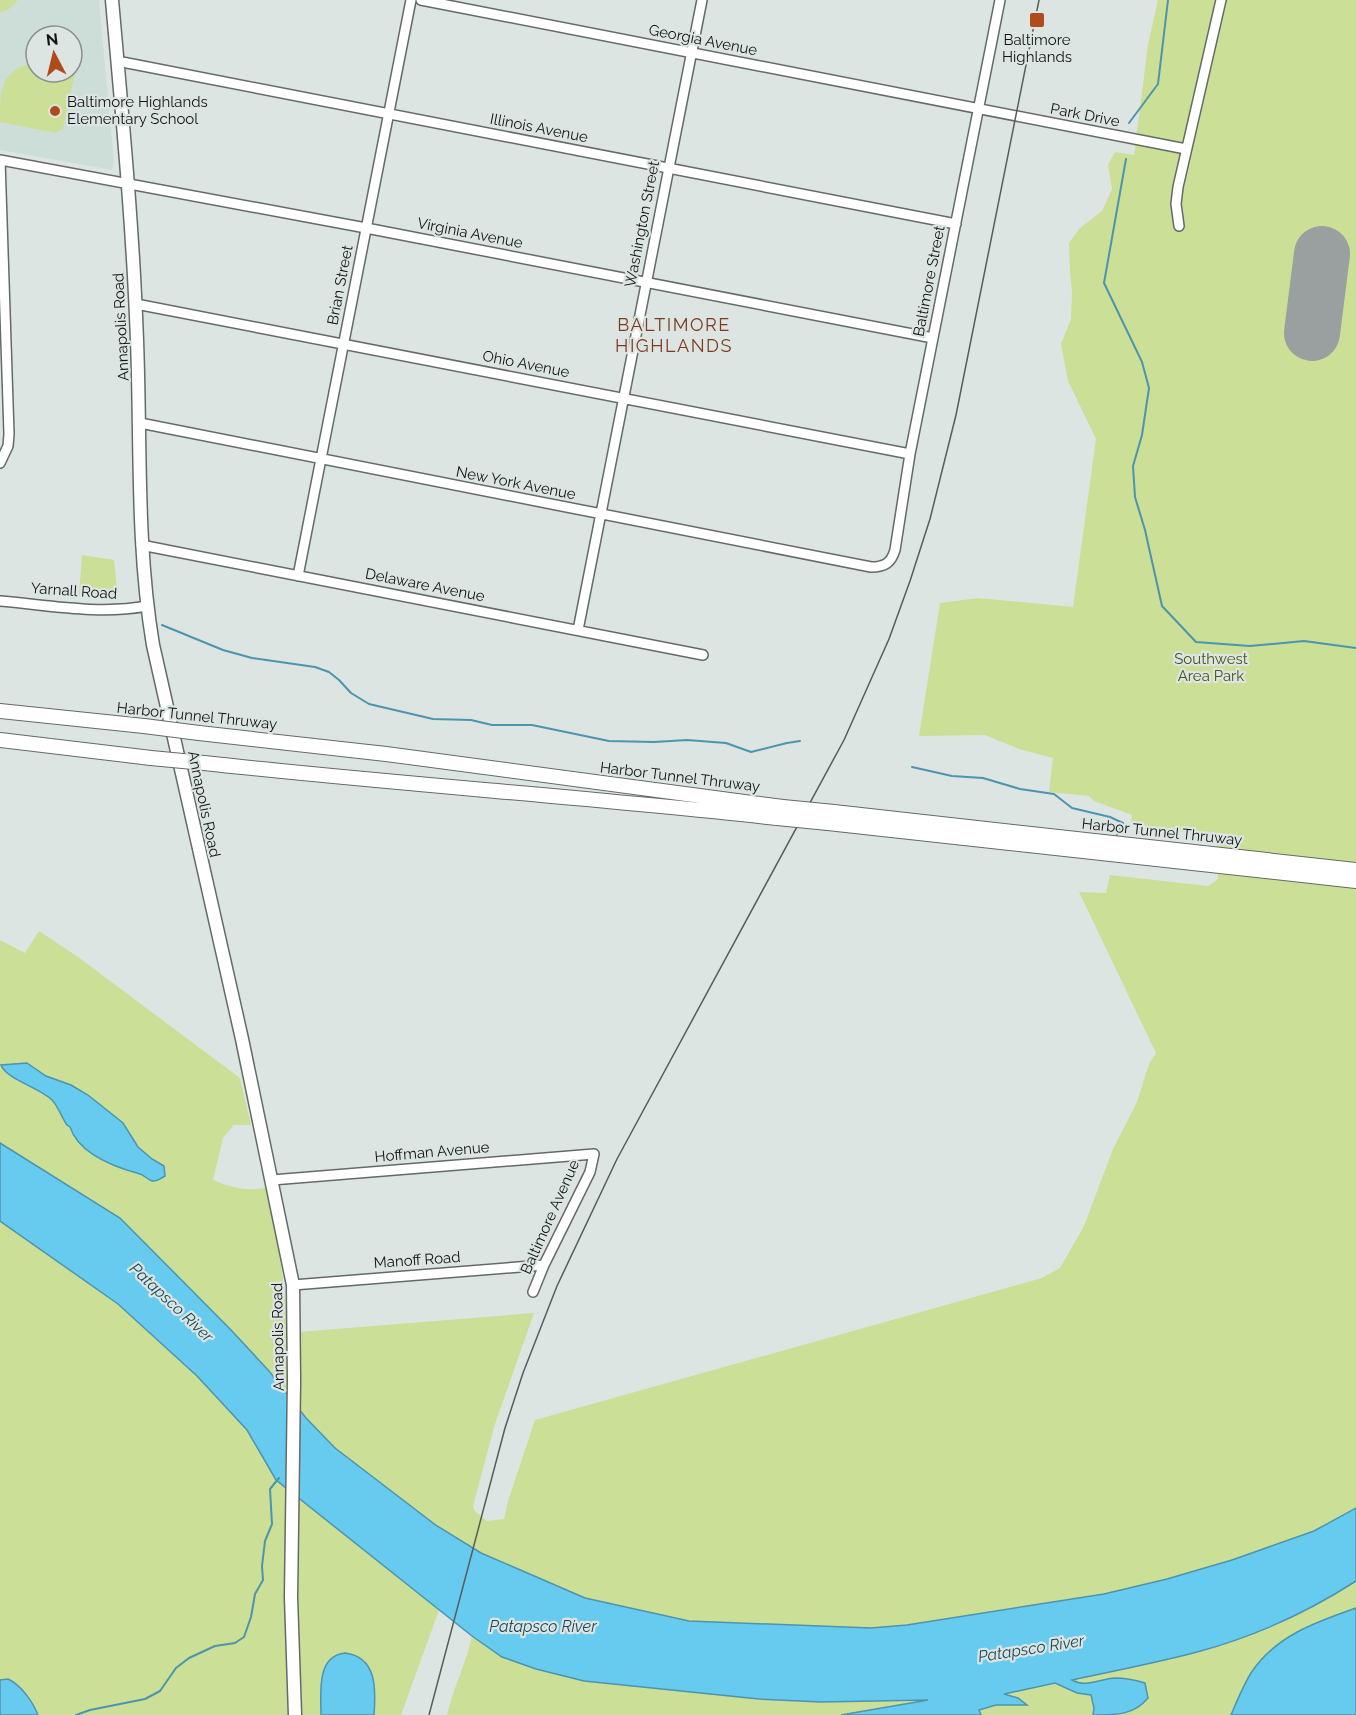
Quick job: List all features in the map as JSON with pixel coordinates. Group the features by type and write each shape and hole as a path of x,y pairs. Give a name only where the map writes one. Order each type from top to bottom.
{"highway":[{"name":"Harbor Tunnel Thruway","path":"0,711 386,754 780,812 1356,881"},
{"name":"Harbor Tunnel Thruway","path":"0,740 365,781 780,812"},
{"name":"Harbor Tunnel Thruway","path":"1045,842 1356,870"}],"main road":[{"name":"Annapolis Road","path":"112,0 136,304 141,545 147,606 153,645 272,1180 293,1285 291,1628 295,1715"}],"street":[{"name":"Brian Street","path":"298,576 411,0"},
{"name":"Georgia Avenue","path":"421,0 979,109"},
{"name":"Washington Street","path":"578,630 702,0"},
{"name":"Baltimore Street","path":"886,565 890,562 895,550 910,454 1000,0"},
{"path":"1179,226 1176,204 1186,149 1221,0"},
{"name":"Illinois Avenue","path":"117,61 956,224"},
{"name":"Park Drive","path":"979,109 1186,149"},
{"path":"0,160 9,434 8,446 0,463"},
{"name":"Virginia Avenue","path":"0,160 933,338"},
{"name":"Ohio Avenue","path":"136,304 910,454"},
{"name":"New York Avenue","path":"140,423 600,516 871,567 886,565"},
{"name":"Delaware Avenue","path":"141,545 703,655"},
{"name":"Yarnall Road","path":"0,600 102,609 128,610 147,606"},
{"name":"Hoffman Avenue","path":"272,1180 594,1154"},
{"name":"Baltimore Avenue","path":"533,1292 590,1172 594,1154"},
{"name":"Manoff Road","path":"293,1285 544,1266"}],"shaded area":[{"name":"Baltimore Highlands Elementary School","path":"0,0 99,0 114,162 112,170 0,150"}],"green space":[{"path":"0,0 18,0 8,10 0,12"},
{"name":"Southwest Area Park","path":"1158,0 1356,0 1356,1715 447,1715 472,1636 439,1610 401,1715 0,1715 0,940 25,953 39,931 78,957 240,1078 251,1125 232,1125 223,1138 213,1180 239,1188 266,1188 283,1278 286,1333 534,1313 495,1424 473,1506 474,1510 487,1521 504,1519 535,1420 1042,1278 1060,1268 1084,1226 1113,1149 1137,1102 1149,1064 1156,1053 1079,892 1106,893 1110,875 1208,886 1218,879 1217,841 1206,836 1131,823 1132,815 1094,801 1089,796 1049,792 1053,758 1019,749 985,735 919,736 940,603 978,598 1073,607 1096,439 1068,381 1061,344 1071,319 1069,243 1080,228 1102,211 1112,189 1108,165 1115,152 1134,155 1148,45"},
{"path":"24,66 24,84 73,84 63,128 56,133 0,122 4,83 15,70"},
{"path":"82,555 114,560 118,599 79,596"}],"water":[{"path":"27,1063 46,1076 71,1085 88,1095 123,1123 138,1147 164,1166 165,1176 152,1181 142,1175 119,1168 89,1152 81,1145 52,1100 9,1075 1,1065"},
{"name":"Patapsco River","path":"0,1143 120,1218 232,1331 269,1371 306,1418 335,1448 437,1526 481,1553 585,1598 689,1621 871,1628 907,1625 1104,1594 1167,1579 1232,1560 1314,1531 1356,1508 1356,1581 1299,1613 1239,1639 1182,1656 1072,1680 1088,1683 1119,1678 1145,1683 1148,1698 1143,1704 1131,1711 1117,1714 1093,1715 1091,1695 1077,1693 1055,1683 1004,1694 1018,1698 1027,1705 996,1705 979,1710 981,1715 841,1715 928,1700 821,1702 759,1699 584,1681 536,1669 502,1657 472,1636 276,1480 247,1430 197,1376 118,1304 0,1221"},
{"path":"1356,1608 1356,1715 1231,1715 1251,1673 1272,1649 1312,1625"},
{"path":"345,1653 356,1656 369,1668 374,1685 374,1715 321,1715 321,1687 325,1668 329,1661"},
{"path":"8,1679 26,1694 38,1715 0,1715 0,1680"}],"waterway":[{"path":"1129,123 1158,84 1168,0"},
{"path":"1126,159 1104,283 1142,362 1149,388 1142,435 1133,466 1135,497 1162,606 1196,642 1250,646 1304,641 1356,648"},
{"path":"162,625 223,650 252,658 315,667 329,672 351,693 369,704 433,719 471,720 492,725 532,725 609,741 687,740 726,743 751,752 800,741"},
{"path":"912,767 952,776 983,778 1020,789 1054,794 1072,808 1110,817 1123,823 1124,826 1119,829 1116,838"},
{"path":"76,1715 145,1699 160,1691 176,1668 189,1658 215,1646 235,1643 244,1637 251,1617 255,1594 263,1580 265,1541 272,1524 270,1489 279,1478"}],"runway":[{"path":"1312,333 1322,254"}],"tram line":[{"path":"429,1715 505,1428 523,1373 557,1286 617,1159 844,740 889,639 910,581 930,519 956,415 1039,0"}],"place":[{"name":"Baltimore Highlands","path":"1037,20"},
{"name":"Baltimore Highlands Elementary School","path":"55,111"}],"district":[{"name":"BALTIMORE HIGHLANDS","path":"674,335"}]}
